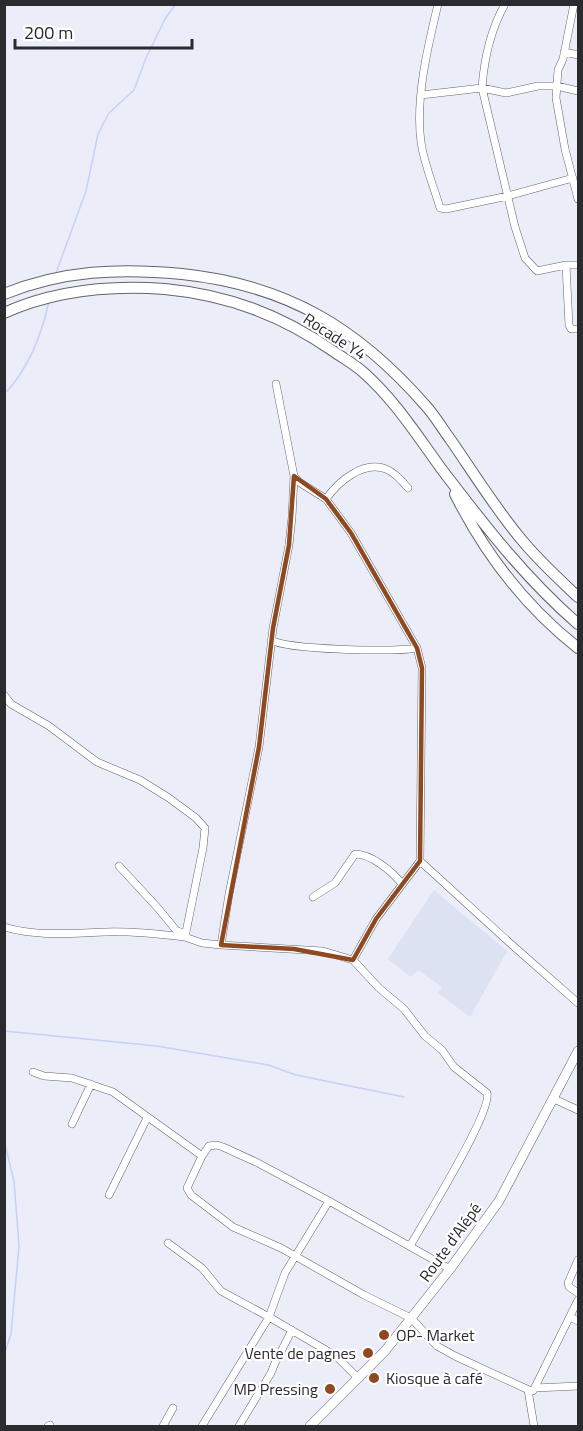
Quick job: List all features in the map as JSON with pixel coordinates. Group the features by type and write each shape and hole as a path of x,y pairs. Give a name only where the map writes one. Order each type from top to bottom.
{"highway":[{"name":"Rocade Y4","path":"4,294 26,285 81,273 143,270 236,282 281,296 328,319 378,357 428,408 520,539 579,597"},
{"name":"Rocade Y4","path":"4,313 73,291 142,288 192,292 232,301 273,316 319,342 363,372 408,421 508,555 549,599 579,624"},
{"path":"443,470 481,542 506,577 549,623 579,648"},
{"path":"548,569 579,589"}],"main road":[{"name":"Route d'Alépé","path":"310,1426 385,1352 450,1269 499,1201 579,1051"}],"street":[{"path":"438,4 421,95 421,141 440,208 444,210 508,196 573,178"},
{"path":"505,4 492,34 483,71 482,88 522,249 525,258 534,270 540,272 566,265 579,265"},
{"path":"574,4 558,70 556,98 559,125 579,199"},
{"path":"564,52 579,56"},
{"path":"421,95 482,88 506,93 538,86 557,86 579,91"},
{"path":"566,265 569,325 571,329 579,328"},
{"path":"221,945 232,878 259,747 271,640 289,545 294,476 276,384"},
{"path":"326,499 354,472 376,468 389,470 408,488"},
{"path":"294,476 299,482 326,499 351,533 417,648 422,668 420,861 376,919 353,960"},
{"path":"271,640 280,644 310,647 387,650 417,648"},
{"path":"4,695 11,704 49,726 97,762 140,780 169,798 196,818 205,828 186,936"},
{"path":"313,897 335,883 355,854 362,854 383,866 402,884"},
{"path":"420,861 579,1003"},
{"path":"119,866 158,907 176,930 202,943 322,951 353,960 379,988 404,1009 425,1036 442,1050 454,1067 487,1093 483,1115 410,1246"},
{"path":"4,927 16,931 57,935 129,932 186,936"},
{"path":"33,1072 44,1076 72,1078 113,1092 202,1156"},
{"path":"72,1124 91,1084"},
{"path":"554,1099 579,1110"},
{"path":"109,1195 147,1118"},
{"path":"450,1269 328,1201 217,1145 209,1146 202,1156 187,1188 191,1195 233,1227 281,1248 411,1318 437,1346 531,1389 579,1386"},
{"path":"202,1426 269,1317 280,1284 328,1201"},
{"path":"168,1243 202,1268 220,1291 336,1356 359,1379"},
{"path":"579,1260 567,1283 579,1293"},
{"path":"534,1426 531,1389 579,1300"},
{"path":"570,1317 579,1321"},
{"path":"238,1426 271,1373 292,1330"},
{"path":"163,1426 173,1408"}],"highlighted area":[{"path":"294,476 326,499 351,533 417,648 422,668 420,861 376,919 353,960 294,949 221,945 259,747 273,628 289,545"}],"shaded area":[{"path":"434,890 507,951 470,1017 438,993 442,987 418,970 411,977 388,959"}],"waterway":[{"path":"56,273 86,191 98,134 109,113 134,90 146,58 165,19 176,4"},
{"path":"4,394 13,385 33,351 49,301"},
{"path":"4,1031 157,1046 268,1065 296,1075 404,1097"},
{"path":"4,1140 14,1181 19,1246 11,1334 4,1355"}],"place":[{"name":"OP- Market","path":"384,1335"},
{"name":"Vente de pagnes","path":"368,1353"},
{"name":"Kiosque à café","path":"374,1378"},
{"name":"MP Pressing","path":"330,1389"}]}
